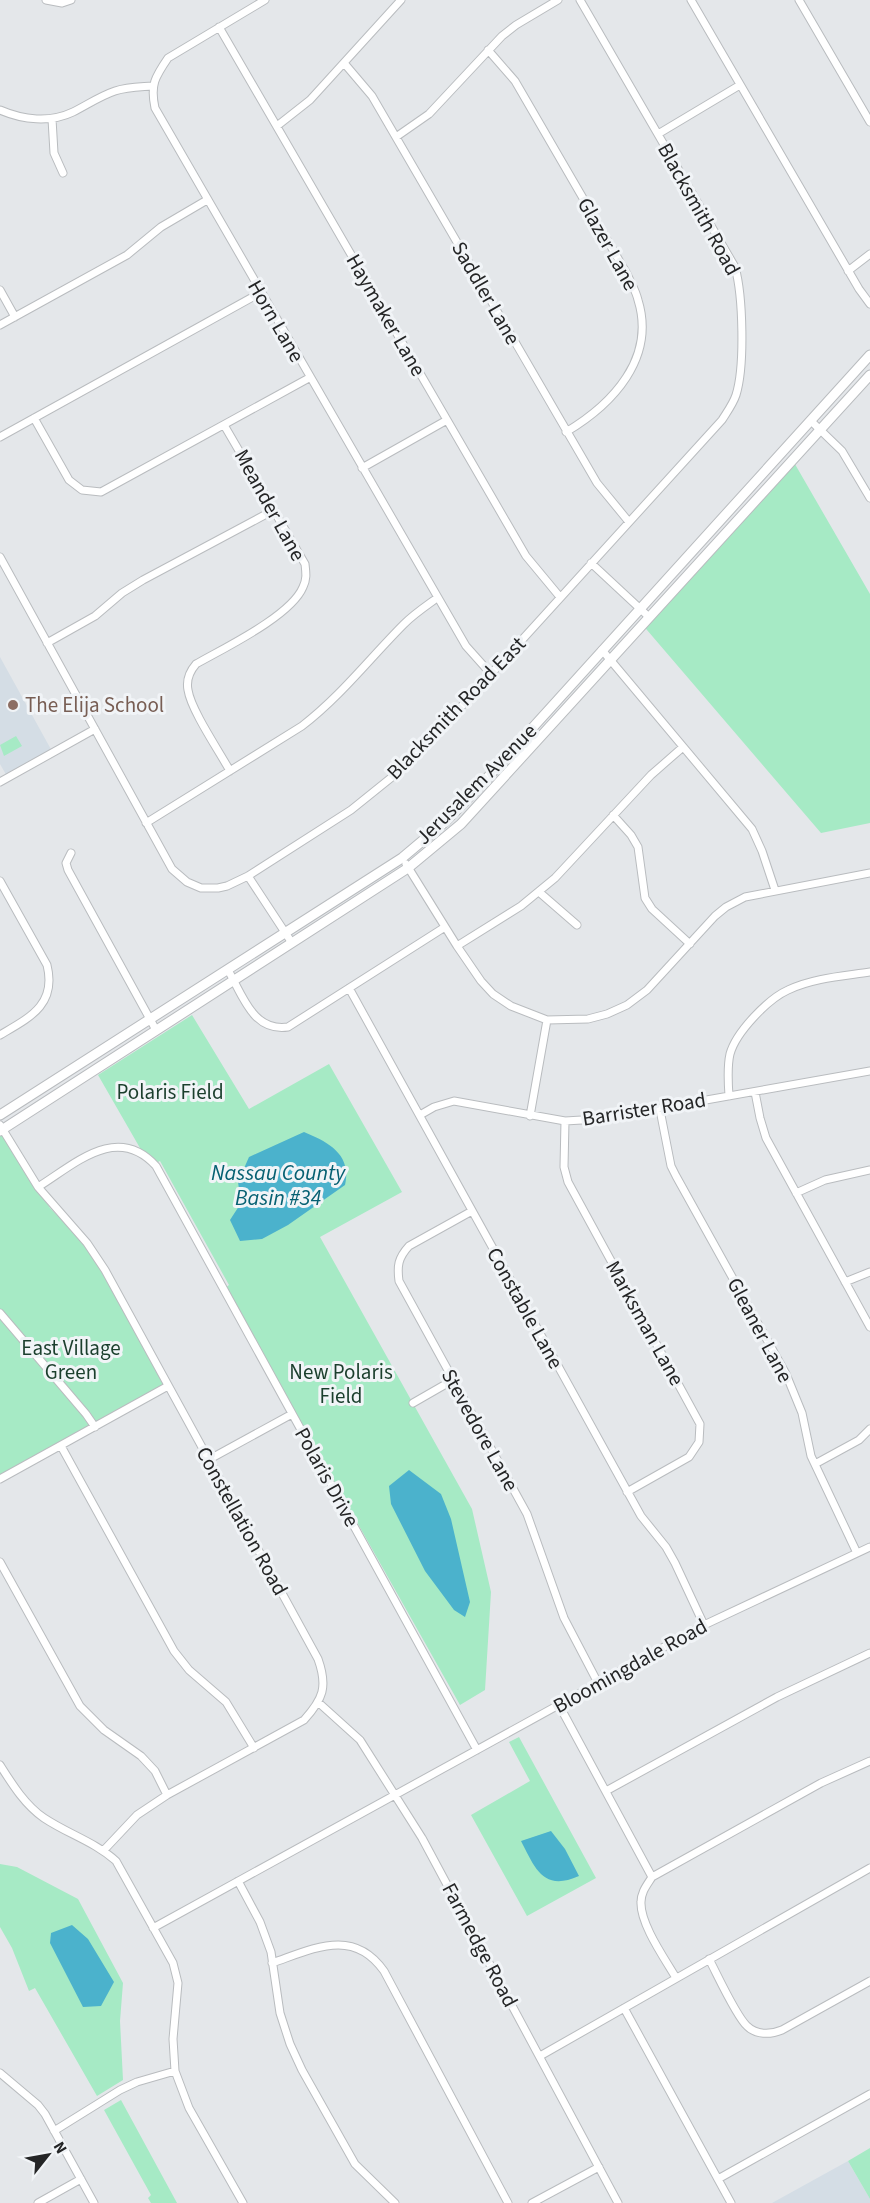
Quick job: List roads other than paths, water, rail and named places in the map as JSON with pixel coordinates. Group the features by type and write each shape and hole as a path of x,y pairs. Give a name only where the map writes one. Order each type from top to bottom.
{"main road":[{"name":"Jerusalem Avenue","path":"0,1115 402,858 446,821 870,355"},
{"name":"Jerusalem Avenue","path":"1,1128 408,868 461,824 870,375"},
{"path":"522,739 532,747"}],"street":[{"path":"46,0 62,3 71,0"},
{"path":"0,110 29,118 52,119 72,112 100,96 116,91 152,86 158,73 172,55 265,0"},
{"path":"277,126 310,100 401,0"},
{"path":"396,137 429,114 488,50 516,25 558,0"},
{"name":"Blacksmith Road","path":"580,0 735,267 741,295 741,368 735,396 722,420 591,563"},
{"path":"691,0 848,271 870,304"},
{"path":"799,0 870,122"},
{"name":"Haymaker Lane","path":"219,27 529,561 560,597"},
{"name":"Glazer Lane","path":"488,50 514,81 627,274 640,308 642,339 638,360 631,374 594,413 566,432"},
{"name":"Saddler Lane","path":"344,63 372,96 566,432 607,498 629,522"},
{"path":"658,134 740,85"},
{"name":"Horn Lane","path":"152,86 155,108 309,378 466,646 491,674"},
{"path":"52,119 54,153 63,172"},
{"path":"0,326 127,255 161,227 207,200"},
{"path":"848,271 870,254"},
{"path":"0,290 15,317"},
{"path":"0,437 260,293"},
{"path":"34,418 69,480 82,490 94,492 110,488 309,378"},
{"path":"362,468 447,420"},
{"path":"811,421 847,458 870,498"},
{"name":"Meander Lane","path":"224,424 305,564 307,576 303,589 295,599 268,622 196,664 191,670 187,688 192,702 230,771"},
{"path":"47,643 94,616 135,585 274,510"},
{"path":"0,557 172,869 187,882 201,888 218,888 248,876 292,943"},
{"path":"591,563 649,617"},
{"name":"Blacksmith Road East","path":"248,876 351,810 430,741 591,563"},
{"path":"146,823 302,726 341,693 406,622 437,598"},
{"path":"603,650 752,829 775,890"},
{"path":"0,782 95,729"},
{"path":"457,946 521,906 555,878 651,775 683,747"},
{"path":"613,815 631,835 638,847 645,898 652,909 690,944"},
{"path":"71,853 66,863 68,870 156,1029"},
{"path":"402,858 481,981 511,1006 547,1020 588,1019 627,1005 647,990 715,916 745,897 870,873"},
{"path":"0,880 47,965 50,976 49,991 39,1008 0,1035"},
{"path":"539,892 577,925"},
{"path":"228,970 252,1012 262,1023 280,1028 288,1027 445,927"},
{"path":"729,1096 728,1075 733,1046 749,1024 771,1001 788,990 810,982 870,972"},
{"name":"Constable Lane","path":"349,988 640,1516 666,1547 675,1563 704,1625"},
{"path":"530,1116 547,1020"},
{"name":"Barrister Road","path":"420,1115 434,1107 454,1101 565,1121 599,1119 870,1071"},
{"path":"755,1092 766,1138 870,1327"},
{"name":"Gleaner Lane","path":"660,1110 671,1166 786,1374 802,1413 815,1464 857,1553"},
{"name":"Marksman Lane","path":"565,1121 564,1167 568,1182 700,1424 699,1442 688,1457 627,1492"},
{"name":"Constellation Road","path":"1,1128 38,1187 87,1243 105,1270 318,1659 323,1681 319,1703"},
{"name":"Polaris Drive","path":"38,1187 93,1152 107,1147 132,1148 149,1158 156,1166 477,1750"},
{"path":"796,1192 825,1180 870,1170"},
{"name":"Stevedore Lane","path":"472,1211 409,1246 398,1262 399,1281 527,1514 564,1618 598,1683"},
{"path":"845,1282 870,1272"},
{"path":"0,1313 95,1427"},
{"path":"414,1403 453,1380"},
{"path":"0,1479 168,1386"},
{"path":"208,1460 292,1414"},
{"path":"815,1464 859,1440 870,1429"},
{"path":"61,1446 174,1651 189,1670 226,1702 254,1748"},
{"name":"Bloomingdale Road","path":"153,1928 704,1625 870,1546"},
{"path":"0,1562 80,1706 104,1731 141,1756 155,1771 167,1794"},
{"path":"606,1791 777,1697 870,1653"},
{"path":"104,1850 137,1815 167,1794 304,1720 319,1703"},
{"name":"Farmedge Road","path":"319,1703 360,1740 422,1838 618,2203"},
{"path":"559,1705 652,1877"},
{"path":"676,1978 642,1915 643,1893 652,1877 821,1784 870,1761"},
{"path":"0,1765 15,1788 44,1818 104,1850 116,1861 173,1963 178,1983 173,2039 175,2071 189,2108 243,2203"},
{"path":"540,2056 870,1868"},
{"path":"238,1881 260,1922 271,1952 280,2013 290,2044 302,2070 355,2164 395,2203"},
{"path":"272,1963 333,1944 355,1946 375,1958 508,2203"},
{"path":"709,1959 744,2023 766,2034 782,2030 870,1981"},
{"path":"624,2008 731,2203"},
{"path":"54,2131 136,2082 175,2071"},
{"path":"1,2076 38,2105 94,2203"},
{"path":"718,2179 870,2094"},
{"path":"532,2203 599,2167"},
{"path":"38,2203 81,2179"}],"water":[{"name":"Nassau County Basin #34","path":"304,1132 322,1140 341,1157 345,1165 345,1185 288,1225 262,1239 240,1241 230,1220 241,1203 238,1182 249,1157"},
{"path":"409,1470 441,1494 451,1519 470,1602 465,1617 454,1610 425,1571 391,1504 389,1486"},
{"path":"551,1831 565,1849 579,1876 557,1881 549,1879 542,1875 531,1860 521,1841"},
{"path":"72,1925 88,1939 114,1982 101,2006 83,2007 50,1943 51,1933"}],"place":[{"name":"The Elija School","path":"13,705"}],"park label":[{"name":"Polaris Field","path":"170,1092"},
{"name":"East Village Green","path":"71,1360"},
{"name":"New Polaris Field","path":"341,1384"}]}
